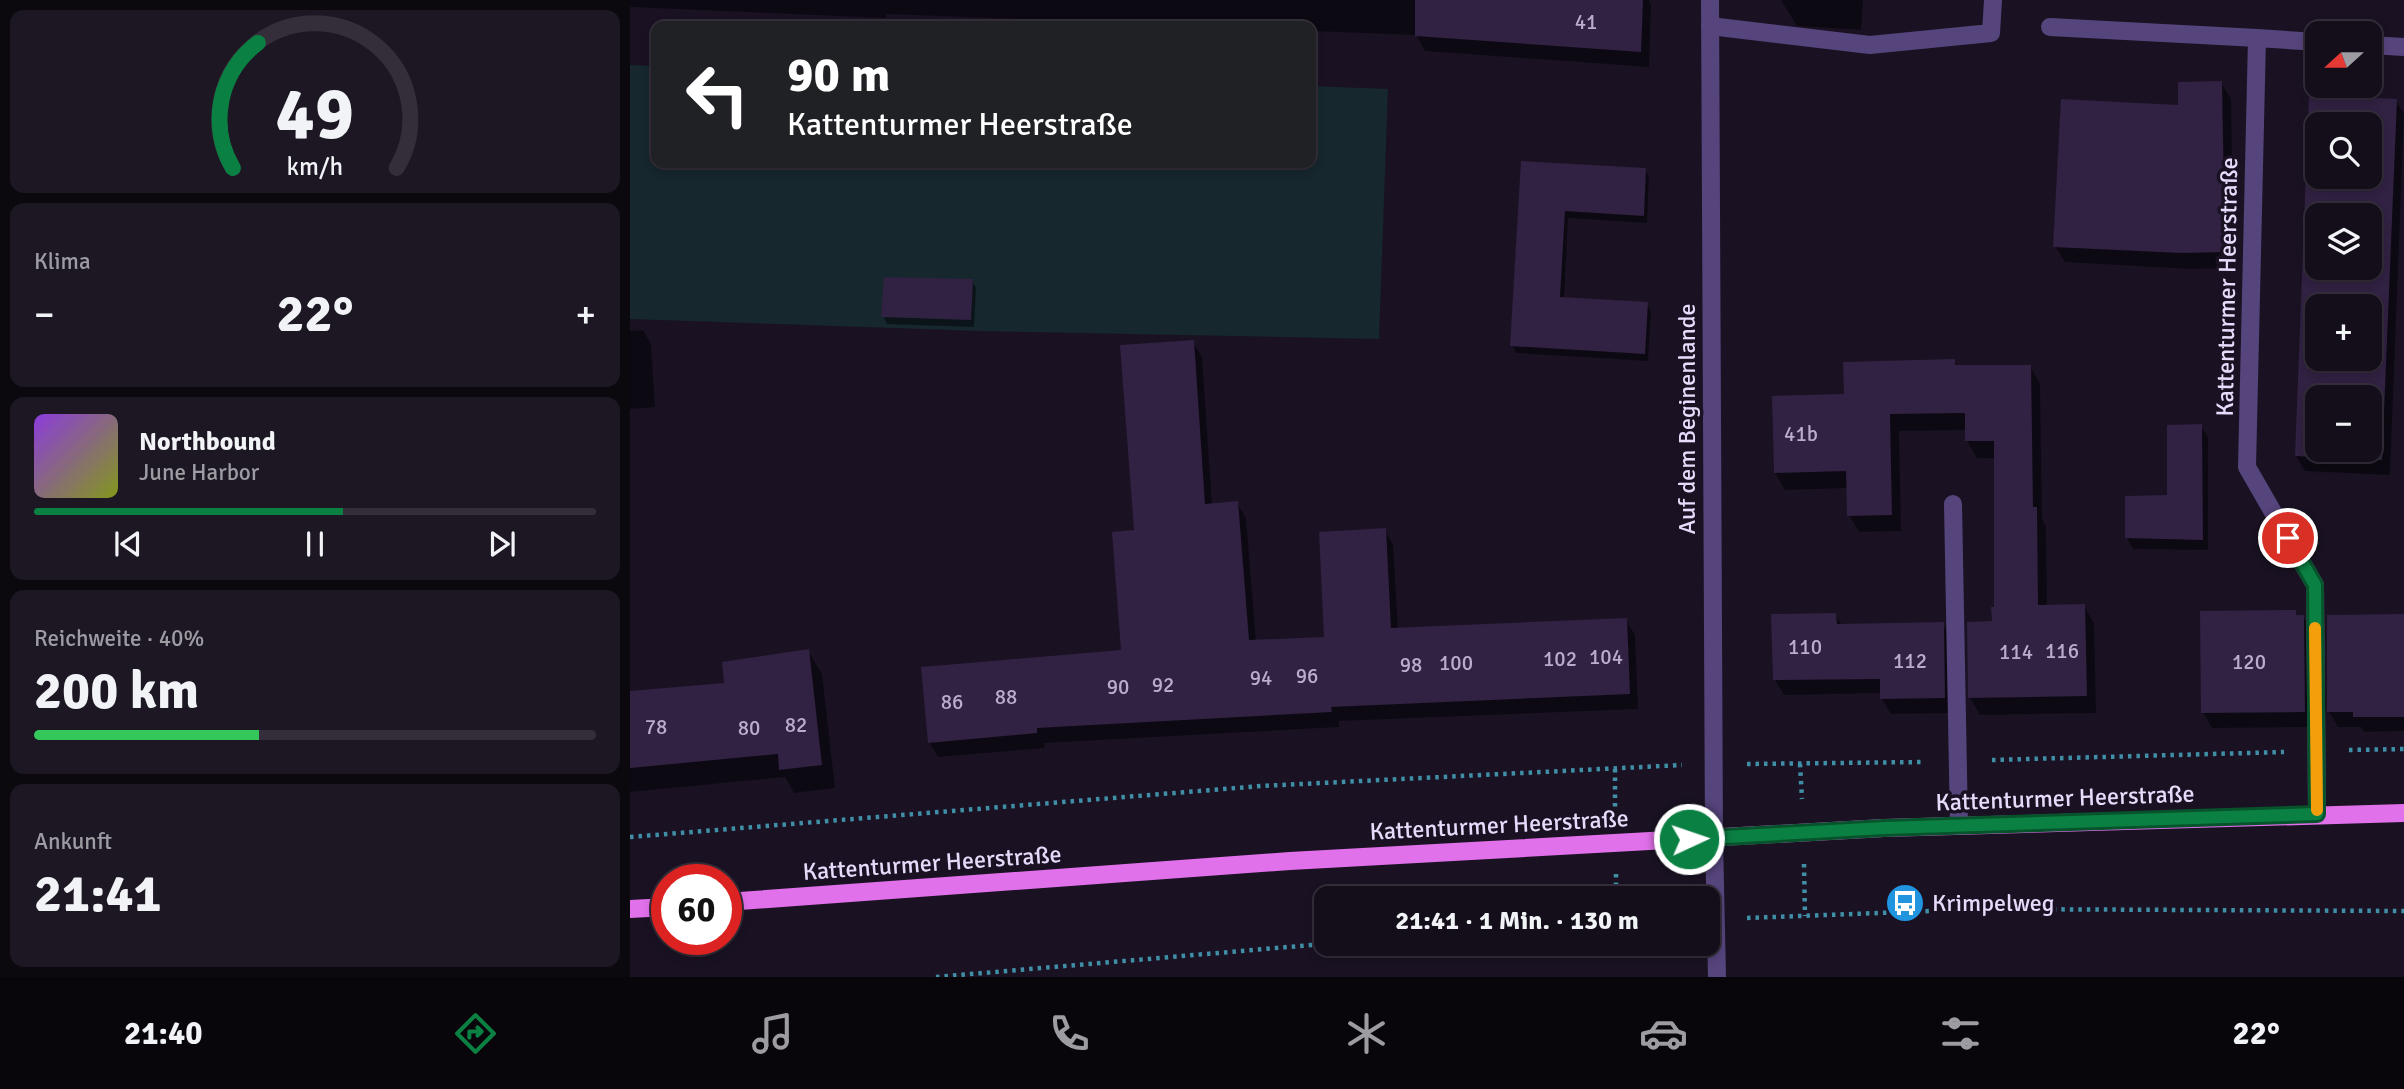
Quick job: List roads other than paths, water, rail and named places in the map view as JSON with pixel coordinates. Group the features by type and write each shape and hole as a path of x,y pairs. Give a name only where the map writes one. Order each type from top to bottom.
{"main road":[{"name":"Kattenturmer Heerstraße","path":"742,901 1290,861 1714,838 1959,826 2404,813"},
{"path":"630,909 651,908"}],"street":[{"name":"Auf dem Beginenlande","path":"1710,0 1714,838"},
{"path":"1710,26 1870,45 1992,33 1993,0"},
{"path":"2050,27 2305,41"},
{"name":"Kattenturmer Heerstraße","path":"2257,38 2247,467 2315,585 2317,814"},
{"path":"2382,46 2404,47"},
{"path":"1953,504 1959,826"},
{"path":"1714,838 1717,977"}],"place":[{"name":"Krimpelweg","path":"1905,903"}]}
